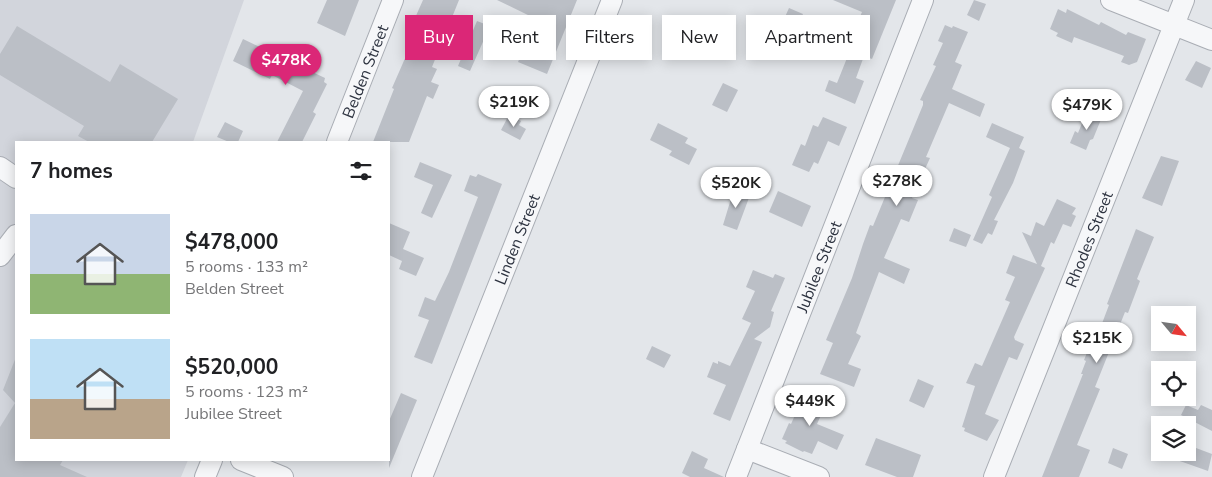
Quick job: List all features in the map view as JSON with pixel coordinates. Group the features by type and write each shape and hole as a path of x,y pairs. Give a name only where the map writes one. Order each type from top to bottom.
{"street":[{"name":"Belden Street","path":"337,141 393,0"},
{"name":"Linden Street","path":"422,477 612,0"},
{"name":"Jubilee Street","path":"736,477 923,0"},
{"path":"1111,0 1212,40"},
{"name":"Rhodes Street","path":"994,477 1184,0"},
{"path":"0,167 15,177"},
{"path":"0,256 15,237"},
{"path":"747,449 819,477"},
{"path":"205,477 212,461"},
{"path":"243,461 283,477"}],"shaded area":[{"path":"0,0 244,0 193,141 15,141 15,461 188,461 181,477 0,477"}],"building":[{"path":"327,0 359,0 345,36 317,23"},
{"path":"423,0 459,0 453,15 416,15"},
{"path":"497,0 577,0 571,15 566,15 566,27 556,52 556,15 528,15"},
{"path":"833,0 896,0 872,59 870,58 870,15 861,15 862,12"},
{"path":"974,0 986,4 979,21 967,15"},
{"path":"789,8 803,14 803,15 786,15"},
{"path":"1058,9 1066,13 1067,9 1099,25 1101,22 1126,35 1128,32 1146,39 1137,62 1129,65 1121,62 1124,56 1074,37 1072,43 1056,36 1058,33 1050,29"},
{"path":"477,21 483,23 483,42 470,71 458,66 461,60 473,60 473,30"},
{"path":"945,25 968,32 955,62 962,65 952,89 985,104 980,117 949,103 926,157 930,158 912,198 918,200 909,222 901,219 884,258 910,269 904,284 879,272 856,333 861,336 848,364 861,369 854,387 820,374 833,343 826,340 852,278 870,225 873,226 923,105 923,101 920,100 936,66 933,65 943,43 938,41"},
{"path":"17,26 110,82 120,64 178,99 153,141 87,141 78,136 84,126 0,75 0,54"},
{"path":"243,39 325,78 324,82 327,84 313,112 316,114 302,141 278,141 303,91 272,75 270,79 233,61"},
{"path":"405,58 405,60 435,60 432,67 437,69 431,82 439,85 433,99 427,96 409,142 373,141 394,89 392,88"},
{"path":"519,60 553,60 547,74 518,62"},
{"path":"846,60 863,60 856,78 864,81 855,104 825,91 829,80 837,83"},
{"path":"1196,61 1211,68 1202,88 1185,80"},
{"path":"723,83 738,90 727,112 712,105"},
{"path":"1087,111 1102,117 1086,150 1070,143 1075,131 1078,133"},
{"path":"509,115 521,121 519,125 526,129 520,140 501,130"},
{"path":"823,117 847,127 839,146 828,141 818,164 814,162 809,172 792,165 801,144 805,146 813,125 818,127"},
{"path":"225,122 243,131 238,141 227,141 217,137"},
{"path":"658,123 688,138 685,143 697,149 689,165 669,155 672,151 650,140"},
{"path":"992,123 1024,137 1019,148 1025,151 1013,183 994,220 998,221 992,235 988,233 982,244 973,240 992,197 989,195 1010,148 986,137"},
{"path":"1161,156 1179,161 1162,206 1142,198"},
{"path":"420,162 452,175 432,218 421,213 433,185 414,177"},
{"path":"478,174 502,184 432,364 414,357 429,320 418,316 425,297 435,301 449,272 478,197 464,191 470,175 476,177"},
{"path":"734,189 750,195 737,230 723,225"},
{"path":"778,191 811,206 802,227 769,212"},
{"path":"1057,199 1076,208 1072,214 1076,216 1071,227 1063,224 1054,244 1051,242 1041,266 1045,268 1014,337 1015,340 1024,344 1017,360 1009,357 985,414 999,420 987,441 964,431 965,428 962,427 975,386 966,383 975,363 982,366 1010,302 1005,300 1015,277 1006,273 1013,255 1037,264 1022,232 1031,236 1036,222 1044,226"},
{"path":"390,223 410,232 403,249 424,258 416,276 399,269 402,261 390,255"},
{"path":"954,228 971,235 966,247 949,241"},
{"path":"1136,229 1154,237 1137,279 1140,281 1128,313 1125,312 1095,387 1100,389 1077,445 1090,450 1079,477 1042,477 1083,374 1081,374 1086,361 1084,360 1095,333 1098,334 1109,305 1107,304"},
{"path":"753,270 773,278 775,274 785,278 771,311 774,312 770,327 754,339 762,342 730,421 713,414 726,385 707,377 713,362 718,364 718,361 730,366 751,323 742,319 755,291 746,287"},
{"path":"652,346 671,355 664,368 646,359"},
{"path":"15,360 15,403 3,390"},
{"path":"918,379 934,386 924,408 909,401"},
{"path":"401,393 417,400 389,468 390,461 390,419"},
{"path":"805,393 827,402 817,424 844,435 837,450 818,441 812,454 803,452 785,443 787,441 782,439"},
{"path":"15,403 15,461 62,461 60,465 87,477 0,477 0,427"},
{"path":"1201,405 1212,410 1212,431 1196,423 1196,416 1181,415 1186,406 1198,410"},
{"path":"876,438 921,455 913,477 897,477 865,465"},
{"path":"1113,448 1128,454 1122,469 1108,463"},
{"path":"1196,448 1212,454 1208,471 1180,461 1196,461"},
{"path":"692,451 708,459 704,468 724,477 690,477 682,473"}]}
